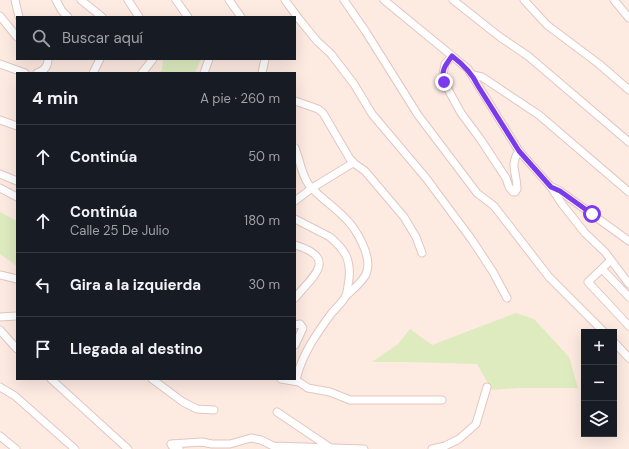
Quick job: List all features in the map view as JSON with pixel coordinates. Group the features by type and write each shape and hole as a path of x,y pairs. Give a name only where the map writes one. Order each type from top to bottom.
{"street":[{"path":"15,0 19,16"},
{"path":"56,0 62,11 67,16"},
{"path":"81,0 101,16"},
{"path":"128,0 138,16"},
{"path":"176,0 187,16"},
{"path":"229,0 240,16"},
{"path":"285,0 308,30 331,54 354,84 372,114 426,178 476,246 493,272 507,298"},
{"path":"344,0 418,115 477,193 494,206 549,277 601,329"},
{"path":"384,0 464,65 473,75 478,86 519,151 551,187 562,204 585,233 605,252 610,261 629,284"},
{"path":"453,0 500,37 528,56 629,142"},
{"path":"524,0 547,25 599,64 629,90"},
{"path":"614,0 629,18"},
{"path":"0,16 16,37"},
{"path":"452,56 445,64 444,82 461,113 481,140 506,178 509,187 513,192 517,189 513,163 514,158 519,151"},
{"path":"94,72 100,60"},
{"path":"143,72 151,60"},
{"path":"204,72 209,60"},
{"path":"262,72 265,60"},
{"path":"42,72 50,61"},
{"path":"0,64 22,72"},
{"path":"473,75 482,77 538,115 629,192"},
{"path":"296,101 303,102 320,110 353,163 365,171 404,217 416,237 422,253"},
{"path":"0,120 16,126"},
{"path":"296,151 305,177 312,188 348,221 359,238 369,265 365,276 330,315 311,343 302,360 297,378 307,387 330,392 350,400 442,400"},
{"path":"296,200 312,188 353,163"},
{"path":"0,174 16,181"},
{"path":"551,187 560,191 629,241"},
{"path":"0,188 16,196"},
{"path":"296,220 330,237 344,251 350,264 346,297"},
{"path":"296,245 313,253 319,260 320,264 317,272 296,297"},
{"path":"610,261 588,282 629,326"},
{"path":"602,269 629,297"},
{"path":"0,275 16,280"},
{"path":"0,316 16,316"},
{"path":"296,325 300,324 303,328 296,343"},
{"path":"0,330 16,348"},
{"path":"617,345 629,358"},
{"path":"52,380 128,449"},
{"path":"153,380 183,402 197,409 214,410"},
{"path":"0,387 15,396 75,449"},
{"path":"432,449 444,446 459,439 476,424 487,387"},
{"path":"277,412 329,448"},
{"path":"0,436 16,449"},
{"path":"179,449 171,444 202,442 212,444 230,444 251,438 261,440 273,446 364,449"}],"green space":[{"path":"163,60 201,60 195,72 160,72 162,70"},
{"path":"0,212 16,220 16,265 0,254"},
{"path":"516,313 534,319 569,357 578,388 518,388 492,390 477,364 372,362 398,344 410,329 432,345"}],"route":[{"path":"444,82 443,74 445,64 452,56 464,65 473,75 478,86 519,151 551,187 560,191 592,214"}]}
